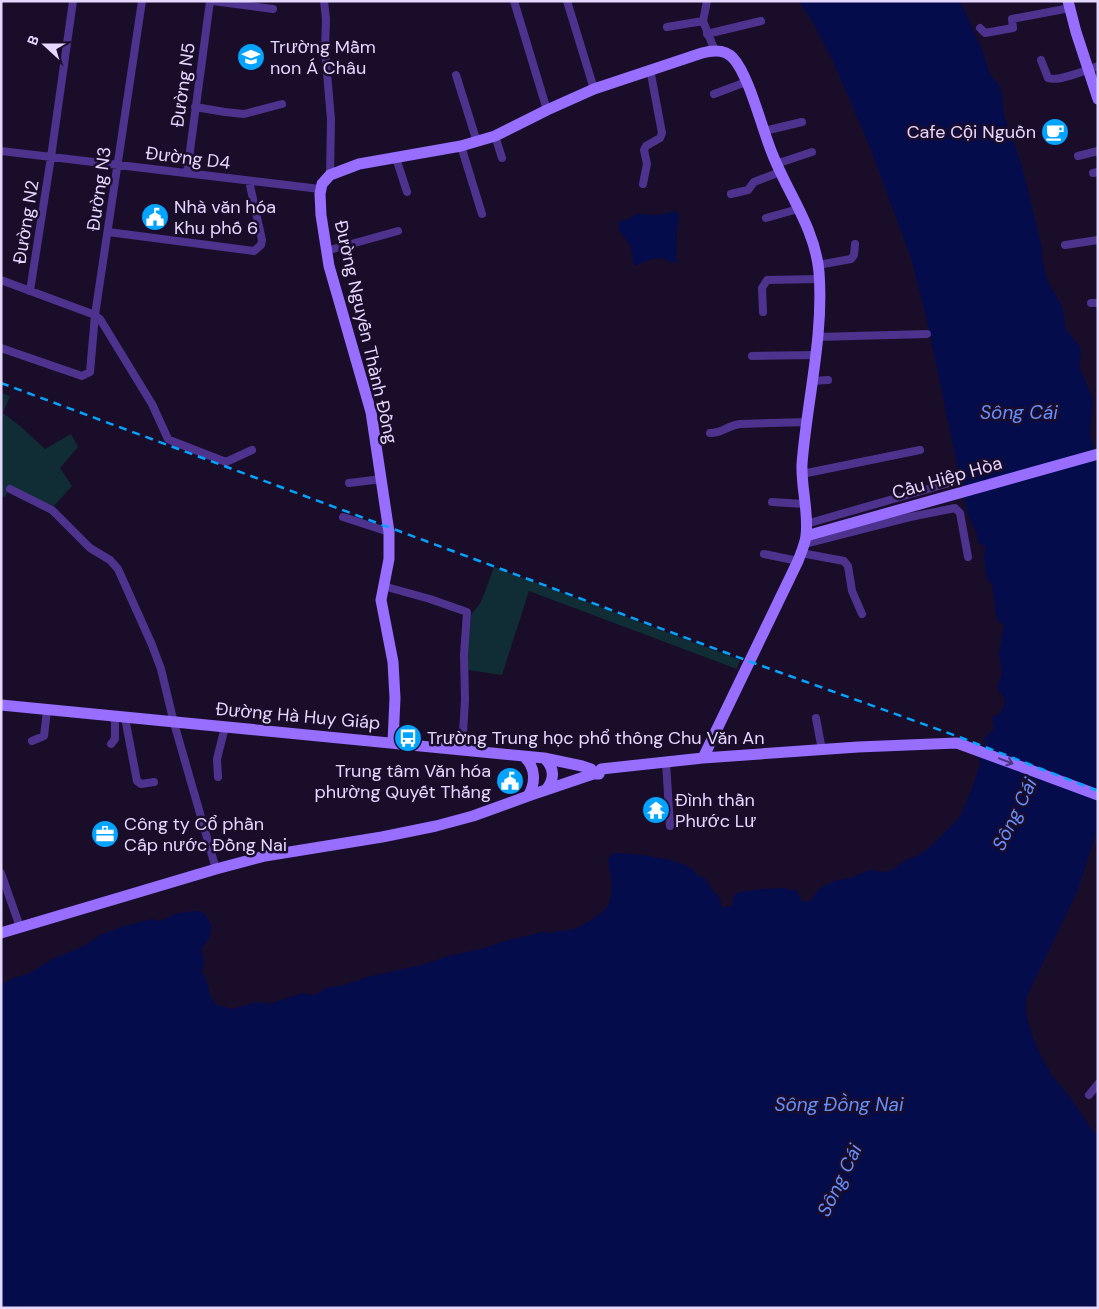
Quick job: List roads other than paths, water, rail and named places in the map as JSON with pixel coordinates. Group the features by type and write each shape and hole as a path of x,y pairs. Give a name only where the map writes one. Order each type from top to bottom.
{"main road":[{"path":"1069,4 1093,68 1097,96"},
{"path":"320,189 330,175 359,164 477,142 495,136 594,88 650,69 702,53 715,51 724,52 733,57 746,82 778,168 809,233 818,265 817,337 806,422 802,474 806,524 803,549 704,758"},
{"name":"Đường Nguyễn Thành Đồng","path":"320,189 321,215 326,250 344,322 368,401 389,532 389,559 381,604 393,662 395,698 393,742"},
{"name":"Cầu Hiệp Hòa","path":"803,549 827,530 1098,454"},
{"name":"Đường Hà Huy Giáp","path":"1,705 544,758 582,766 595,771 704,758 938,743 960,744 1098,795"},
{"path":"523,756 530,762 533,774 532,786 528,796"},
{"path":"544,758 553,769 551,784 546,790"},
{"path":"1,933 216,868 275,854 382,837 473,816 595,771"}],"street":[{"name":"Đường N2","path":"30,291 52,157 72,1"},
{"name":"Đường N3","path":"1,348 82,376 90,372 95,315 142,1"},
{"name":"Đường N5","path":"187,173 210,1"},
{"path":"213,1 273,9"},
{"path":"324,1 326,19 324,50 331,119 330,175"},
{"path":"514,1 547,110"},
{"path":"567,1 594,88"},
{"path":"707,1 703,21 715,51"},
{"path":"980,28 988,33 1013,28 1012,19 1069,4"},
{"path":"667,27 703,21"},
{"path":"707,34 761,21"},
{"path":"1041,60 1050,79 1077,74 1093,68"},
{"path":"644,184 647,164 644,148 660,138 662,133 650,69"},
{"path":"456,75 477,142"},
{"path":"714,94 746,82"},
{"path":"195,107 244,114 282,104"},
{"path":"764,131 802,122"},
{"path":"495,136 502,158"},
{"path":"461,146 482,214"},
{"name":"Đường D4","path":"1,151 320,189"},
{"path":"1078,156 1098,151"},
{"path":"731,194 748,190 754,182 812,152"},
{"path":"396,158 407,192"},
{"path":"108,232 254,250 261,245 262,240 249,180"},
{"path":"766,218 798,209"},
{"path":"326,250 398,231"},
{"path":"1065,245 1098,240"},
{"path":"818,265 851,259 854,255 856,244"},
{"path":"763,312 762,288 767,280 819,279"},
{"path":"1,280 95,315 103,323 152,404 168,439 226,462 252,450"},
{"path":"817,337 927,334"},
{"path":"752,356 815,355"},
{"path":"812,381 828,380"},
{"path":"710,433 719,433 731,425 806,422"},
{"path":"802,474 920,450"},
{"path":"349,483 382,479"},
{"path":"806,524 956,481"},
{"path":"10,489 52,510 90,548 115,564 152,644 161,669 174,723 216,868"},
{"path":"772,502 804,504"},
{"path":"764,554 803,549 910,517 955,508 959,512 968,557"},
{"path":"343,517 389,532"},
{"path":"803,549 844,560 848,566 852,591 862,614"},
{"path":"383,586 467,612 462,750"},
{"path":"32,741 44,736 47,710"},
{"path":"111,744 115,739 120,717"},
{"path":"120,717 137,781 141,784 154,782"},
{"path":"816,718 822,750"},
{"path":"218,777 217,759 225,728"},
{"path":"666,762 670,826"},
{"path":"1,873 20,927"},
{"path":"1088,1095 1098,1084"}],"water":[{"name":"Sông Đồng Nai","path":"799,1 960,1 982,49 990,75 1000,86 1004,115 1022,166 1042,248 1042,258 1047,280 1062,306 1066,330 1079,345 1081,355 1079,366 1093,399 1090,432 1098,473 1098,828 1077,892 1027,996 1026,1004 1032,1035 1046,1064 1054,1078 1067,1093 1093,1131 1098,1135 1098,1308 1,1308 1,985 13,978 30,973 52,959 86,945 100,935 124,926 152,919 160,921 178,913 196,911 204,913 212,926 209,939 201,948 204,961 202,972 215,1004 231,1009 258,1002 270,1004 302,993 317,994 326,988 345,985 367,977 425,964 501,942 543,932 554,933 559,930 578,928 599,915 608,905 612,888 608,859 613,853 653,857 684,864 705,879 719,897 723,907 732,906 736,894 751,890 775,888 796,890 801,900 807,902 812,899 820,888 834,881 850,878 869,870 886,872 906,860 919,855 931,846 959,818 972,789 980,764 978,757 983,752 985,737 994,729 992,717 1000,714 1004,707 1004,698 997,688 1002,673 999,654 1004,625 997,620 992,585 987,579 984,558 986,547 978,543 977,534 967,512 926,316 911,258 870,147 832,59"},
{"path":"675,211 679,215 676,263 669,262 664,258 652,259 634,266 631,247 619,230 619,221 627,220 637,214 660,215"}],"railway":[{"path":"1,383 751,662 962,738 1098,791"}],"place":[{"name":"Trường Mầm non Á Châu","path":"251,57"},
{"name":"Cafe Cội Nguồn","path":"1055,132"},
{"name":"Nhà văn hóa Khu phố 6","path":"155,217"},
{"name":"Trường Trung học phổ thông Chu Văn An","path":"408,738"},
{"name":"Trung tâm Văn hóa phường Quyết Thắng","path":"510,781"},
{"name":"Đình thần Phước Lư","path":"656,810"},
{"name":"Công ty Cổ phần Cấp nước Đồng Nai","path":"105,834"}],"water label":[{"name":"Sông Cái","path":"1019,412"},
{"name":"Sông Cái","path":"1014,814"},
{"name":"Sông Cái","path":"839,1180"}]}
